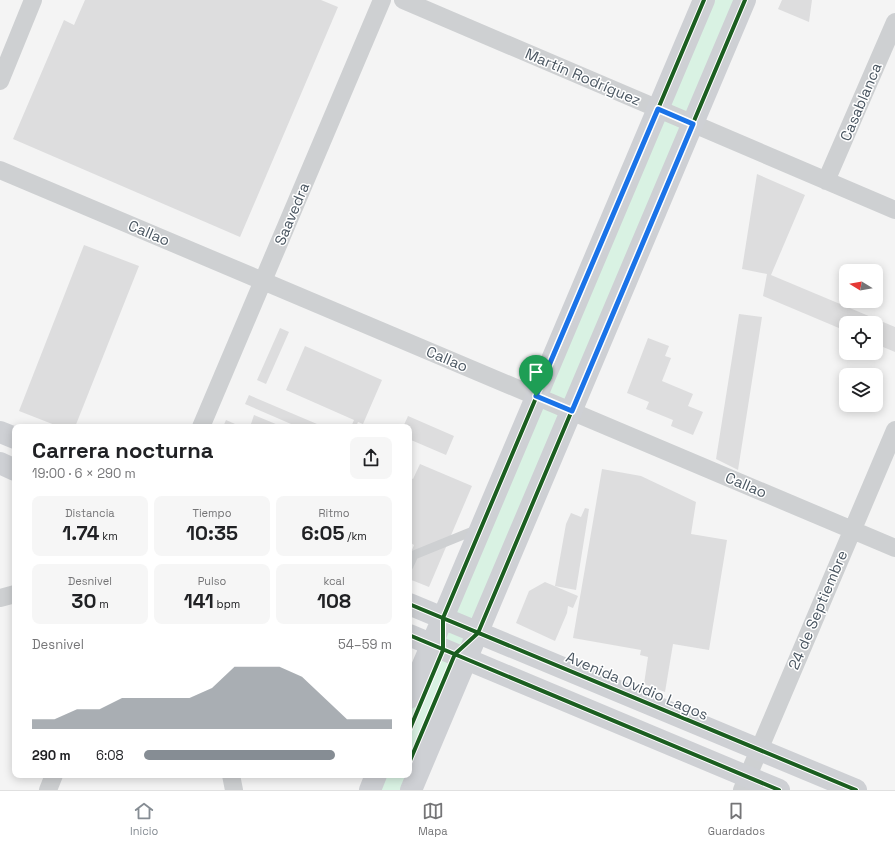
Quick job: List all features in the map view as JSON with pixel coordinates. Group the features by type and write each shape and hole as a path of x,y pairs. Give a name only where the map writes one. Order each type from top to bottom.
{"main road":[{"path":"412,691 704,0"},
{"path":"411,790 745,0"},
{"path":"0,432 12,437"},
{"path":"0,464 12,469"},
{"name":"Avenida Ovidio Lagos","path":"412,605 856,790"},
{"path":"412,636 467,659 745,783 779,790"},
{"path":"370,790 375,778"}],"street":[{"path":"0,81 33,0"},
{"name":"Saavedra","path":"202,424 382,0"},
{"name":"Martín Rodríguez","path":"403,0 895,210"},
{"name":"Casablanca","path":"826,181 895,22"},
{"name":"Callao","path":"0,170 895,548"},
{"name":"24 de Septiembre","path":"745,783 758,749 895,430"},
{"path":"0,586 12,586"},
{"path":"0,598 12,595"},
{"path":"48,790 53,778"},
{"path":"232,778 234,790"}],"lane":[{"path":"412,559 414,555 481,528"}],"green space":[{"path":"704,0 745,0 411,790 370,790 375,778 412,778 412,691"}],"building":[{"path":"85,0 321,0 338,7 240,237 13,139 64,20 74,25"},
{"path":"782,0 812,0 809,22 778,9"},
{"path":"757,174 805,195 771,275 839,304 839,308 850,308 869,316 839,316 839,328 763,296 767,274 742,269"},
{"path":"84,245 139,266 76,424 52,424 19,411"},
{"path":"739,314 762,317 738,470 716,459"},
{"path":"883,322 895,327 895,352 883,347"},
{"path":"280,328 289,332 266,384 257,380"},
{"path":"648,338 669,346 665,356 671,358 662,381 693,394 688,406 703,412 693,435 671,426 673,420 646,409 649,402 627,393"},
{"path":"305,346 382,380 363,424 358,422 357,424 352,424 354,420 286,390"},
{"path":"249,395 317,424 291,424 245,404"},
{"path":"254,415 276,424 251,424"},
{"path":"408,416 454,436 446,455 412,440 412,424 404,424"},
{"path":"226,420 235,424 224,424"},
{"path":"420,464 472,486 429,587 412,580 412,550 414,545 412,544 413,479"},
{"path":"602,469 641,476 696,502 691,534 727,540 709,650 673,644 665,692 644,684 648,657 640,655 641,650 573,638"},
{"path":"585,508 589,509 576,590 555,586 566,524 571,513 581,517"},
{"path":"545,582 578,596 573,608 568,606 567,613 555,641 516,623 529,591"}],"cycle path":[{"path":"412,724 443,650 443,618 704,0"},
{"path":"412,756 455,654 478,633 745,0"},
{"path":"412,605 856,790"},
{"path":"412,636 779,790"}],"route":[{"path":"658,109 693,124 572,411 536,396 658,109"}]}
